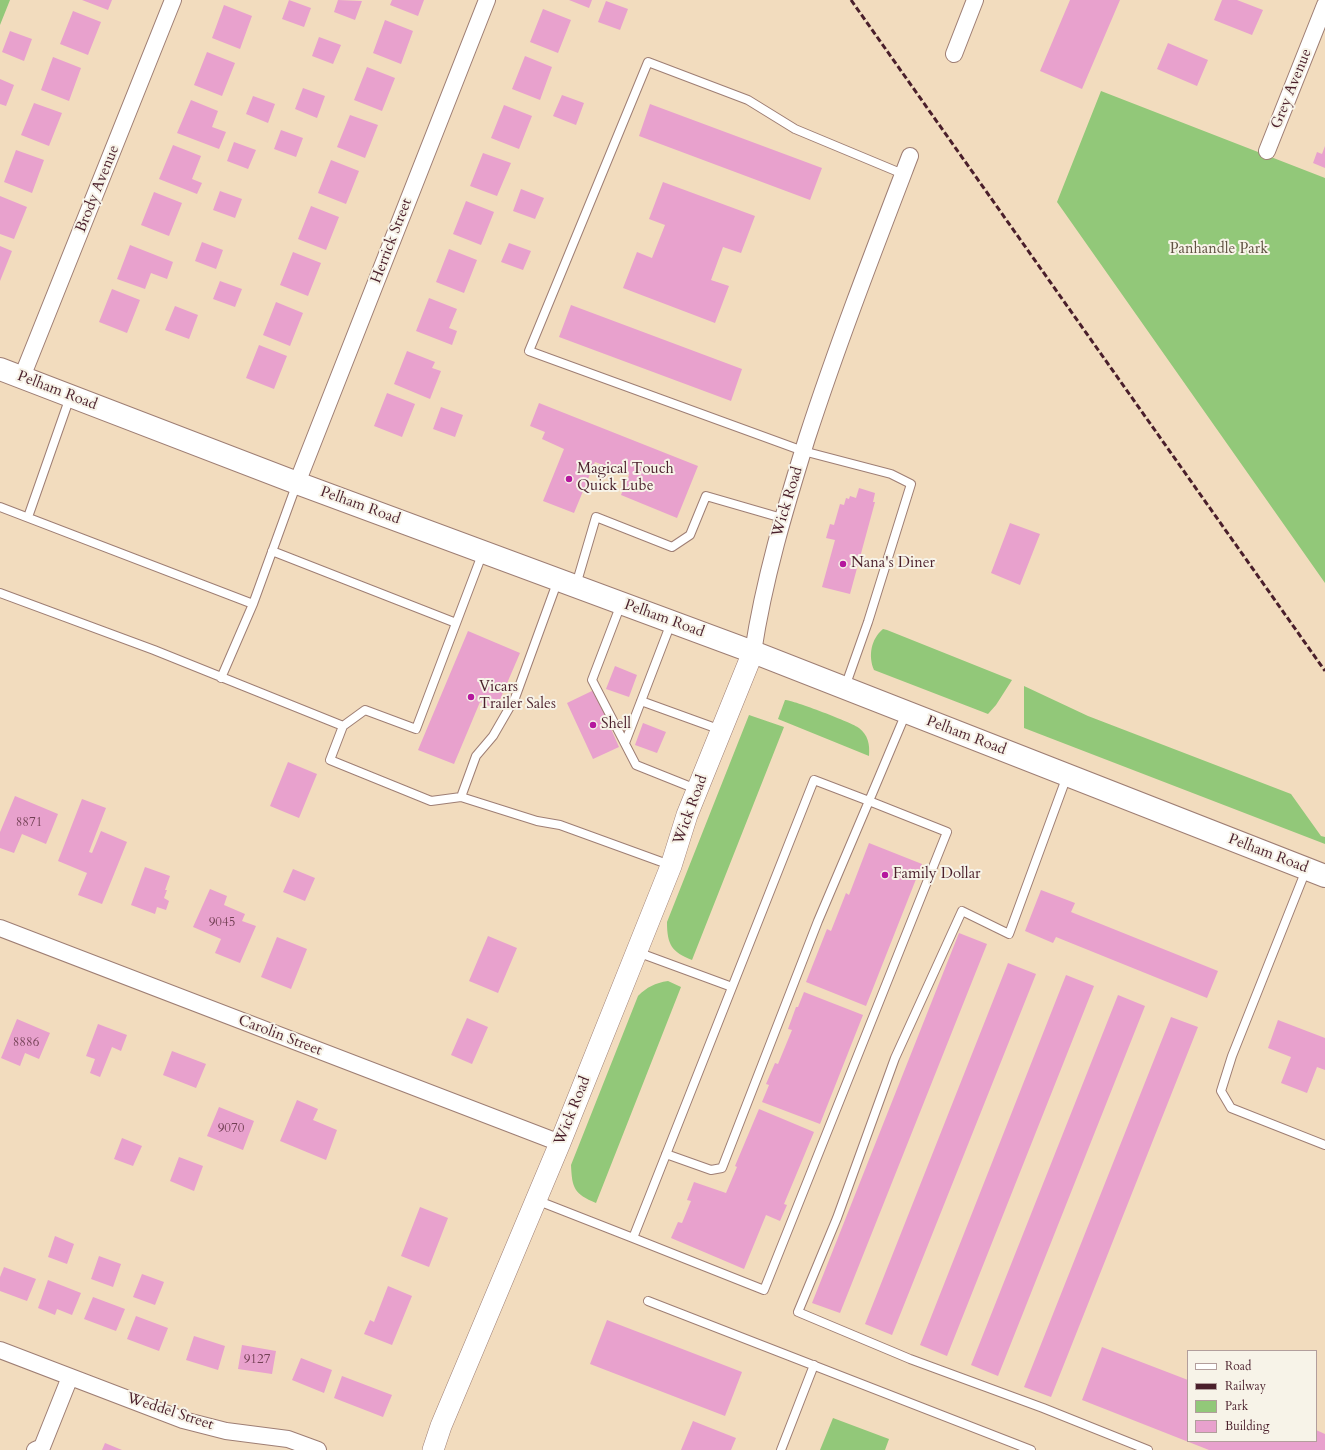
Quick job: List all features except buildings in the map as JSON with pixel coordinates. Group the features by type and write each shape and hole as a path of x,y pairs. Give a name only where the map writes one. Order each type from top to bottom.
{"main road":[{"name":"Pelham Road","path":"0,369 297,483 753,652 1316,873"}],"street":[{"name":"Brody Avenue","path":"22,377 173,0"},
{"name":"Herrick Street","path":"297,483 487,0"},
{"path":"954,54 975,0"},
{"name":"Grey Avenue","path":"1268,151 1325,6"},
{"name":"Wick Road","path":"433,1450 441,1426 560,1143 637,952 671,866 698,790 753,652 759,616 782,518 803,451 831,365 910,156"},
{"name":"Carolin Street","path":"0,928 560,1143"},
{"name":"Weddel Street","path":"0,1350 183,1420 226,1430 282,1438 318,1450"},
{"path":"40,1449 70,1377"}],"lane":[{"path":"845,688 868,622 911,484 891,474 803,451 529,351 648,62 748,100 795,129 903,174"},
{"path":"28,517 70,396"},
{"path":"221,678 253,604 297,483"},
{"path":"461,797 476,756 493,736 515,698 596,517 672,548 690,536 706,496 782,518"},
{"path":"0,507 253,604"},
{"path":"272,551 456,623"},
{"path":"483,552 416,729 365,710 343,726 330,760 431,801 461,797 537,821 560,825 671,866"},
{"path":"0,593 154,650 343,726"},
{"path":"621,603 592,680 636,766 698,790"},
{"path":"625,744 671,622"},
{"path":"641,701 722,730"},
{"path":"666,1154 711,1170 722,1168 815,928 906,712"},
{"path":"1067,775 1009,934 962,912 895,1058 837,1218 798,1312 910,1360 1043,1408 1148,1450"},
{"path":"536,1200 764,1290 947,832 814,780 633,1238"},
{"path":"1316,873 1232,1056 1221,1091 1231,1108 1325,1145"},
{"path":"637,952 732,988"},
{"path":"648,1301 1031,1450"},
{"path":"781,1450 814,1365"}],"green space":[{"path":"0,0 10,0 0,25"},
{"name":"Panhandle Park","path":"1101,91 1325,178 1325,583 1057,202"},
{"path":"883,629 1012,680 996,705 988,714 874,670 871,659 873,643"},
{"path":"1024,686 1088,716 1291,794 1321,836 1325,837 1325,844 1024,728"},
{"path":"785,700 823,712 859,728 868,740 869,756 778,719"},
{"path":"749,715 784,727 692,960 675,951 672,947 668,937 667,922"},
{"path":"668,981 681,987 596,1203 583,1196 576,1189 572,1179 571,1165 638,996 652,986"},
{"path":"833,1418 889,1439 885,1450 820,1450"}],"railway":[{"path":"851,0 1325,671"}],"place":[{"name":"Magical Touch Quick Lube","path":"569,479"},
{"name":"Nana's Diner","path":"843,564"},
{"name":"Vicars Trailer Sales","path":"471,697"},
{"name":"Shell","path":"593,725"},
{"name":"Family Dollar","path":"885,875"}]}
